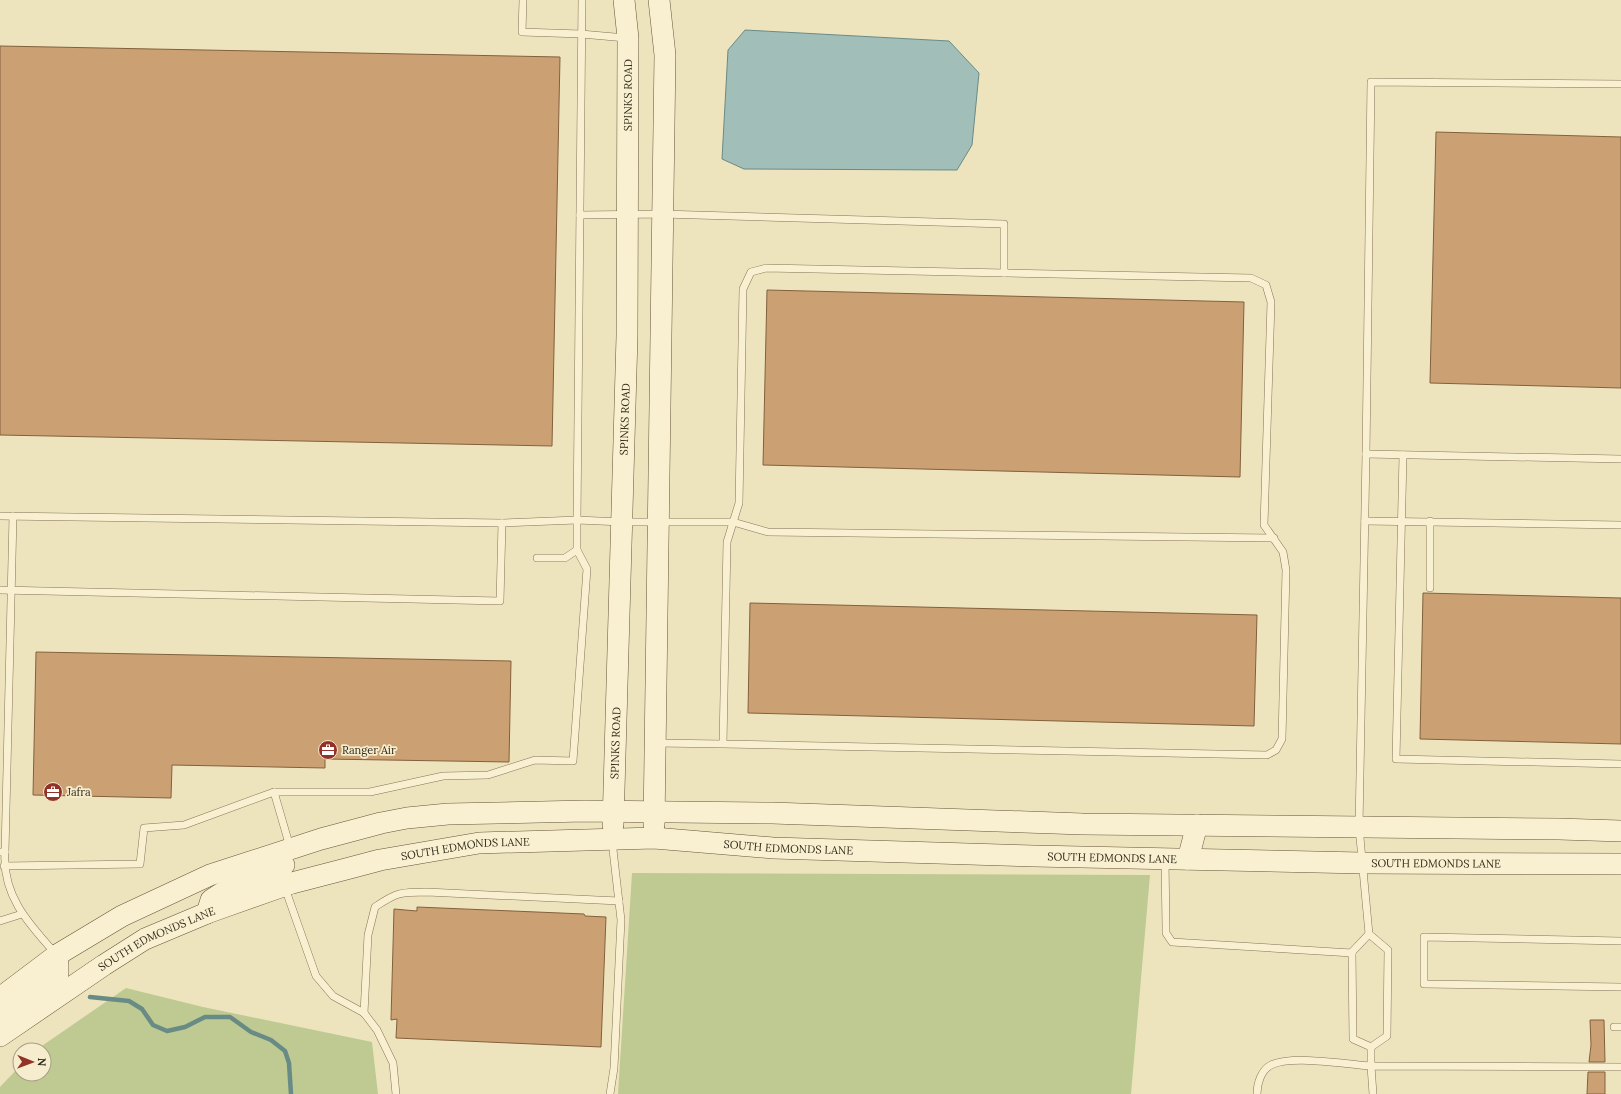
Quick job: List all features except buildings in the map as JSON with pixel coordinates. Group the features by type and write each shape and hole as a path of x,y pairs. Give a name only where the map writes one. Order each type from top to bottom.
{"main road":[{"name":"SPINKS ROAD","path":"612,838 614,812 627,336 628,38 624,0"},
{"path":"654,838 665,55 659,0"},
{"path":"0,998 57,955 122,916 210,875 291,850 321,839 381,823 407,818 448,814 614,812 772,813 1083,824 1621,831"},
{"path":"1188,859 1197,825"},
{"name":"SOUTH EDMONDS LANE","path":"2,1034 145,939 208,913 284,886 380,860 479,843 654,838 772,848 1362,863 1621,864"},
{"path":"208,913 211,900 243,880 285,864 291,850"},
{"path":"2,1034 6,1015 58,974 57,955"}],"lane":[{"path":"523,0 522,32 581,34 628,38"},
{"path":"4,866 140,864 144,828 184,825 274,792 370,792 442,776 488,775 535,760 573,761 587,569 576,550 582,0"},
{"path":"1371,1047 1387,1036 1388,950 1369,934 1359,827 1371,82 1621,84"},
{"path":"580,215 662,214 1004,224 1004,273"},
{"path":"655,743 1267,755 1276,750 1282,739 1286,570 1283,552 1264,525 1271,302 1266,285 1251,278 766,268 751,272 743,289 739,503 727,542 723,744"},
{"path":"1366,454 1621,459"},
{"path":"1403,455 1396,759 1621,764"},
{"path":"0,516 502,523 577,520 622,522 733,522 768,532 1274,538"},
{"path":"12,516 12,590 3,852 5,876 22,914 38,935 57,955"},
{"path":"1365,520 1621,525"},
{"path":"1430,521 1430,588"},
{"path":"0,590 500,601 502,523"},
{"path":"537,558 565,558 576,550"},
{"path":"274,792 291,850"},
{"path":"610,1094 615,1052 621,920 612,838"},
{"path":"1165,858 1166,933 1172,942 1352,953"},
{"path":"284,886 316,976 332,996 364,1013 377,1030 393,1063 396,1094"},
{"path":"364,1013 368,935 375,907 391,896 403,892 427,892 618,901"},
{"path":"0,921 22,914"},
{"path":"1369,934 1352,953 1353,1039 1371,1047"},
{"path":"1621,941 1424,937 1424,984 1621,987"},
{"path":"1371,1047 1373,1094"},
{"path":"1257,1094 1257,1086 1263,1073 1270,1066 1289,1060 1372,1066 1621,1067"}],"green space":[{"path":"632,873 1150,875 1131,1094 618,1094"},
{"path":"126,988 203,1007 372,1042 378,1094 0,1094 0,1087 12,1074 12,1082 52,1082 52,1042 48,1042"}],"water":[{"path":"745,30 949,41 979,73 972,145 957,170 744,169 722,159 728,50"}],"waterway":[{"path":"90,997 129,1001 142,1009 153,1025 167,1031 185,1027 205,1017 230,1017 251,1032 271,1040 285,1051 289,1063 291,1094"}],"place":[{"name":"Ranger Air","path":"328,750"},
{"name":"Jafra","path":"53,792"}]}
